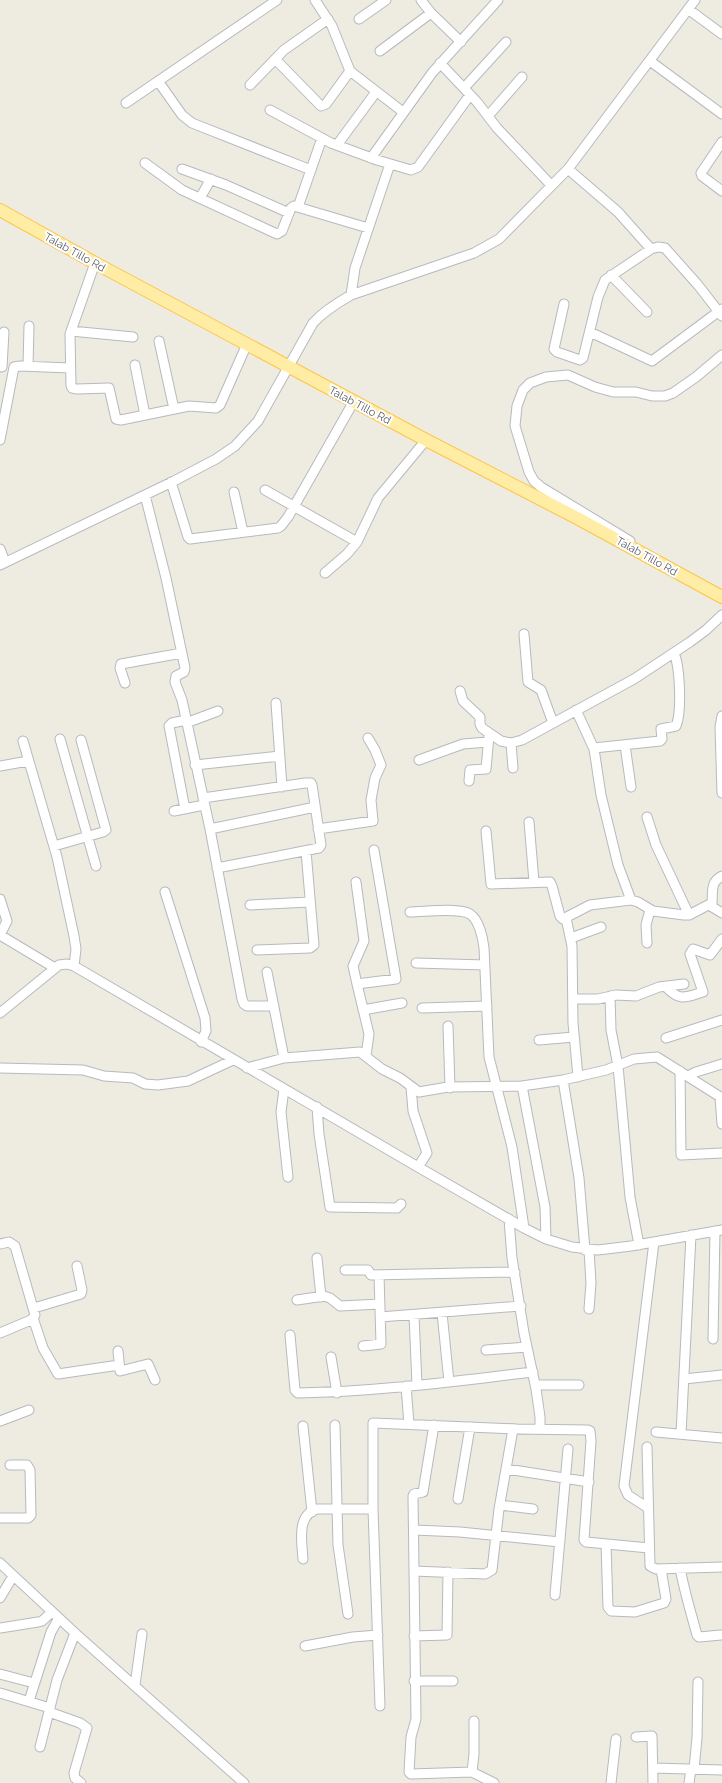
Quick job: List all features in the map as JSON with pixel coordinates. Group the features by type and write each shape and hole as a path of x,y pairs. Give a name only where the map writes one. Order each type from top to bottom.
{"main road":[{"name":"Talab Tillo Rd","path":"0,210 95,263 426,440 521,488 722,597"}],"street":[{"path":"126,103 277,0"},
{"path":"315,0 328,19 350,71 403,112"},
{"path":"359,19 386,0"},
{"path":"421,0 461,42"},
{"path":"370,158 440,63 461,42 498,0"},
{"path":"0,549 3,564 145,495 226,453 244,438 258,421 313,323 322,313 352,295 474,253 499,239 568,169 695,0"},
{"path":"688,9 722,34"},
{"path":"380,51 432,13"},
{"path":"250,85 275,59 297,40 328,19"},
{"path":"270,110 336,145 408,170 416,169 467,92 506,42"},
{"path":"275,59 321,106 326,104 350,71"},
{"path":"650,61 722,114"},
{"path":"440,63 497,128 551,185"},
{"path":"488,116 522,77"},
{"path":"158,81 182,115 192,123 311,170"},
{"path":"336,145 376,92"},
{"path":"298,207 322,138"},
{"path":"722,142 701,174 722,192"},
{"path":"145,163 176,186 277,234 282,231 293,207 298,207 368,228"},
{"path":"352,295 355,268 390,164"},
{"path":"182,169 210,179 289,213"},
{"path":"568,169 618,212 651,249"},
{"path":"200,198 210,179"},
{"path":"564,304 554,347 555,351 578,360 582,360 601,289 605,280 651,249 658,247 665,248 721,312 652,361 590,332"},
{"path":"95,263 71,331 71,385 73,388 110,389 116,419 189,406 212,409 218,407 247,344"},
{"path":"612,275 647,312"},
{"path":"28,366 29,326"},
{"path":"71,331 133,337"},
{"path":"4,332 1,367 14,369 18,366 70,368"},
{"path":"159,341 174,409"},
{"path":"650,557 619,534 541,487 534,481 526,465 515,426 517,406 523,390 530,383 546,377 560,375 572,376 595,387 613,392 636,392 652,396 665,396 673,393 696,377 722,355"},
{"path":"135,365 145,415"},
{"path":"0,440 14,369"},
{"path":"171,482 189,538 196,539 281,526 354,401"},
{"path":"325,573 347,554 357,542 378,498 426,440"},
{"path":"265,490 357,542"},
{"path":"234,492 243,532"},
{"path":"145,495 166,578 182,653 185,670 176,676 175,681 181,695 210,829 244,1004 249,1006 274,1006"},
{"path":"419,760 463,744 488,737 511,743 530,737 634,678 674,653 706,630 722,614"},
{"path":"524,634 528,682 541,690 553,723"},
{"path":"124,683 120,668 121,664 182,653"},
{"path":"594,748 660,741 662,739 661,729 674,728 677,724 679,674 674,653"},
{"path":"460,691 463,701 478,716 481,726 488,737 486,769 470,770 469,781"},
{"path":"276,703 282,787"},
{"path":"576,710 594,748 601,795 618,865 631,900"},
{"path":"185,808 169,726 172,723 186,721 218,712"},
{"path":"722,716 720,727 722,793"},
{"path":"318,829 373,821 371,800 375,778 381,765 368,738"},
{"path":"60,739 89,836 96,866"},
{"path":"54,846 103,832 106,828 81,740"},
{"path":"23,741 54,846 74,936 76,949 74,966"},
{"path":"511,743 513,768"},
{"path":"625,745 631,787"},
{"path":"195,765 280,756"},
{"path":"0,766 28,761"},
{"path":"174,811 204,802 305,783 311,784 320,847 217,868"},
{"path":"210,829 315,807"},
{"path":"647,817 656,845 689,915"},
{"path":"529,822 534,882"},
{"path":"486,831 491,884 548,882 551,884 560,916 563,919 590,905 631,900 638,902 650,910 663,913 689,915 712,903 715,880 722,876"},
{"path":"358,984 396,979 374,850"},
{"path":"258,950 313,947 314,943 306,851"},
{"path":"356,882 364,941 353,966 369,1038 366,1056"},
{"path":"165,892 205,1018 206,1031 201,1042"},
{"path":"0,899 7,921 0,935 55,968"},
{"path":"250,905 310,902"},
{"path":"709,905 722,913"},
{"path":"647,943 646,925 650,910"},
{"path":"410,912 455,911 468,913 475,920 482,938 485,965 489,1057 495,1087 512,1147 524,1228"},
{"path":"566,918 571,938 574,1037 578,1077"},
{"path":"571,938 601,927"},
{"path":"666,987 675,996 681,998 703,992 690,954 694,949 710,955 722,939"},
{"path":"416,963 485,965"},
{"path":"0,1013 55,968 63,964 74,966 201,1042 418,1167 510,1223 546,1239 588,1253 598,1250 639,1245 654,1245 717,1233 713,1339"},
{"path":"267,972 284,1058"},
{"path":"573,999 598,999 610,996 640,995 656,988 684,984"},
{"path":"610,996 611,1030 618,1066 630,1197 639,1245"},
{"path":"363,1010 402,1003"},
{"path":"422,1008 486,1006"},
{"path":"666,1038 722,1020"},
{"path":"448,1026 450,1088"},
{"path":"539,1040 574,1037"},
{"path":"247,1068 284,1058 356,1052 362,1053 377,1065 400,1078 420,1092 450,1088 522,1086 563,1080 618,1066 634,1059 656,1057 721,1098 722,1124"},
{"path":"0,1068 83,1070 104,1076 133,1078 145,1084 158,1085 188,1081 233,1060"},
{"path":"684,1074 722,1064"},
{"path":"684,1074 681,1155 722,1153"},
{"path":"563,1080 588,1253 591,1282 589,1309"},
{"path":"522,1086 545,1207 546,1239"},
{"path":"411,1087 415,1118 427,1153 418,1167"},
{"path":"284,1089 281,1118 288,1177"},
{"path":"317,1108 319,1134 330,1207 397,1208 401,1204"},
{"path":"510,1223 514,1272 533,1372 540,1416 540,1429"},
{"path":"681,1434 691,1239"},
{"path":"0,1244 9,1242 15,1246 34,1308 35,1315 33,1318 43,1348 58,1374 119,1365"},
{"path":"648,1508 628,1495 624,1486 654,1245"},
{"path":"317,1258 322,1297"},
{"path":"34,1308 81,1294 82,1290 77,1266"},
{"path":"345,1270 368,1270 370,1275 514,1272"},
{"path":"363,1346 381,1344 379,1275"},
{"path":"297,1300 322,1297 330,1298 340,1306 380,1304"},
{"path":"380,1317 521,1306"},
{"path":"442,1313 449,1382"},
{"path":"414,1315 417,1385"},
{"path":"1,1333 33,1318"},
{"path":"290,1335 296,1392 337,1393 533,1372"},
{"path":"486,1350 528,1347"},
{"path":"118,1351 121,1371 148,1364 155,1380"},
{"path":"331,1357 337,1393"},
{"path":"684,1378 722,1375"},
{"path":"535,1385 579,1385"},
{"path":"406,1386 409,1424"},
{"path":"0,1421 29,1410"},
{"path":"380,1706 372,1509 374,1423 513,1429 584,1429 590,1431 589,1482 584,1540 586,1542 649,1548"},
{"path":"335,1425 338,1545 348,1614"},
{"path":"434,1425 423,1492 414,1494 413,1496 414,1681 416,1719 411,1737 409,1772 411,1774 472,1772 494,1783"},
{"path":"303,1426 312,1512"},
{"path":"458,1500 470,1427"},
{"path":"414,1571 485,1574 491,1572 500,1505 513,1429"},
{"path":"656,1432 722,1438"},
{"path":"647,1447 650,1566 661,1569 722,1567"},
{"path":"555,1595 568,1449"},
{"path":"0,1518 28,1518 31,1515 30,1470 27,1466 10,1465"},
{"path":"507,1469 589,1482"},
{"path":"500,1505 533,1510"},
{"path":"303,1559 302,1527 312,1512 317,1509 372,1509"},
{"path":"414,1530 496,1535 560,1542"},
{"path":"606,1544 608,1607 611,1611 635,1612 664,1603 666,1599 661,1569"},
{"path":"0,1563 10,1580 73,1637 135,1685 244,1783"},
{"path":"680,1568 697,1635 699,1637 721,1635"},
{"path":"414,1636 447,1635 448,1572"},
{"path":"0,1598 10,1580"},
{"path":"0,1628 28,1624 53,1618"},
{"path":"29,1701 53,1618"},
{"path":"135,1685 142,1634"},
{"path":"306,1646 353,1637 378,1635"},
{"path":"40,1747 57,1680 73,1637"},
{"path":"0,1674 34,1683"},
{"path":"414,1681 453,1681"},
{"path":"689,1783 693,1769 697,1738 698,1682"},
{"path":"0,1693 29,1701 80,1723 87,1728 74,1773 75,1778 81,1783"},
{"path":"472,1772 474,1754 474,1721"},
{"path":"636,1737 652,1736 653,1783"},
{"path":"611,1783 616,1739"},
{"path":"653,1768 722,1770"}]}
